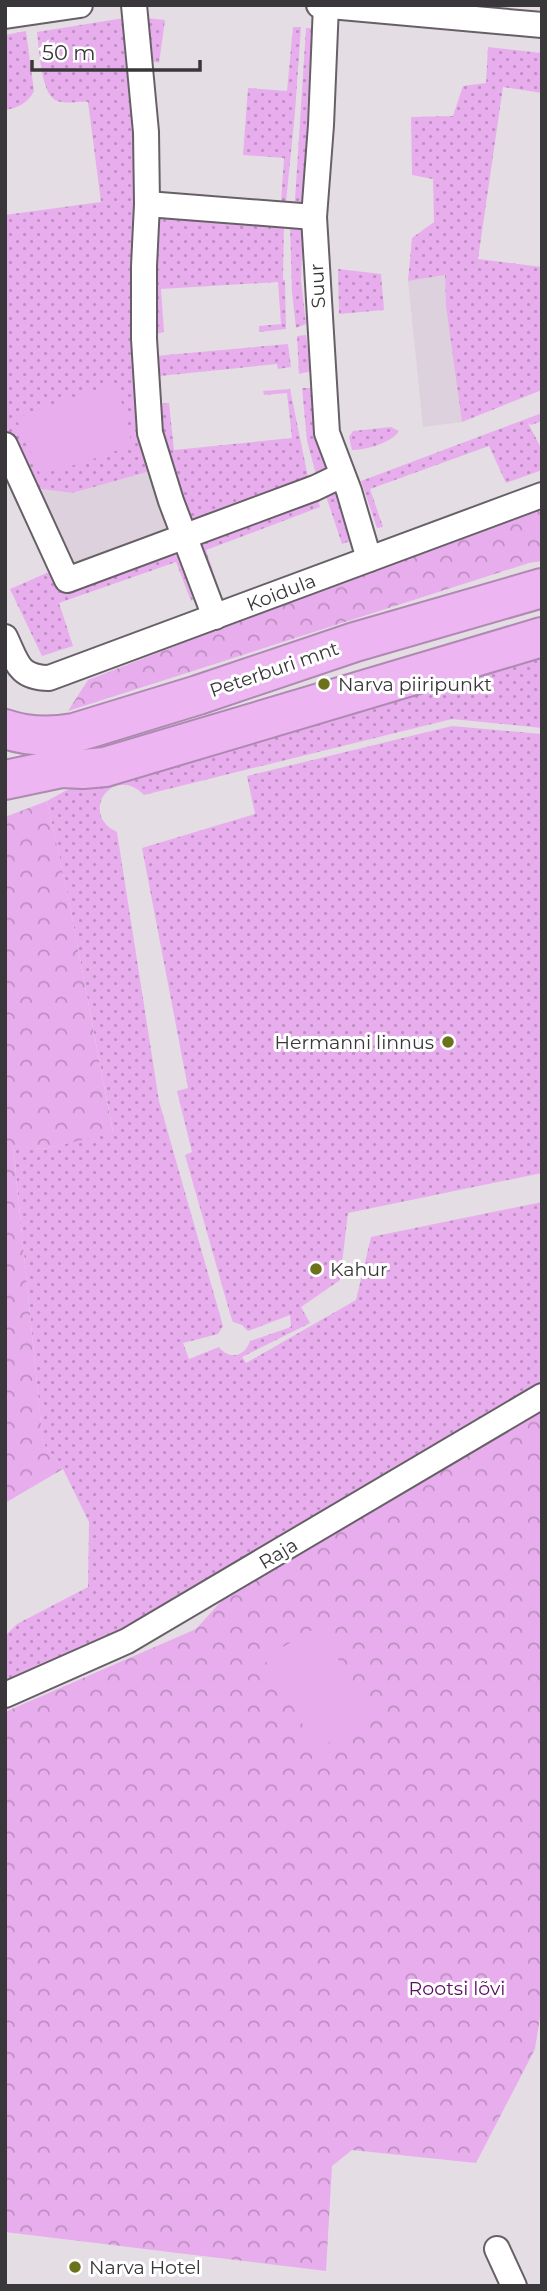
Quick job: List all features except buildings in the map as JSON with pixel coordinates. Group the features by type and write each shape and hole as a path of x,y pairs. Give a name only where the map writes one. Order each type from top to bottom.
{"highway":[{"name":"Peterburi mnt","path":"19,756 36,736 74,733 355,642 542,588"},
{"name":"Peterburi mnt","path":"19,756 65,755 92,750 368,660 542,608"},
{"path":"19,756 83,769 105,767 542,638"}],"street":[{"path":"5,16 80,5"},
{"path":"134,5 144,91 147,204 144,339 150,433 158,462 215,617"},
{"path":"319,5 542,25"},
{"name":"Suur","path":"326,6 314,217 327,433 349,491 369,559"},
{"path":"147,204 314,217"},
{"path":"5,445 67,580 315,488 342,475"},
{"name":"Koidula","path":"5,637 20,669 27,675 49,678 542,495"},
{"name":"Raja","path":"5,1695 128,1641 542,1396"},
{"path":"497,2249 514,2286"}],"shaded area":[{"path":"445,275 462,422 423,427 408,281"},
{"path":"151,471 184,535 77,576 34,488 72,493"}],"green space":[{"path":"124,18 136,118 151,471 72,493 34,488 5,427 5,215 101,202 88,102 63,102 50,95 41,69 37,32"},
{"path":"146,18 165,20 159,63 148,57"},
{"path":"293,27 301,27 286,202 281,202 284,158 243,155 248,88 287,91"},
{"path":"306,28 314,28 303,208 296,206 295,200"},
{"path":"26,31 34,91 22,104 5,110 5,35"},
{"path":"488,47 542,53 542,93 503,87 478,259 542,267 542,390 462,422 446,306 445,275 408,281 412,238 434,222 433,179 412,175 411,117 453,116 463,86 486,83"},
{"path":"152,213 284,224 286,329 259,332 259,326 281,324 278,282 161,289 164,332 152,335"},
{"path":"290,225 303,225 301,280 306,324 296,328 292,292"},
{"path":"338,269 381,274 384,310 339,314"},
{"path":"306,335 312,371 299,374 297,336"},
{"path":"288,344 291,367 278,369 277,364 160,376 161,390 157,390 155,356"},
{"path":"117,384 132,445 82,463 40,474 16,418"},
{"path":"302,388 313,388 317,436 327,475 317,478 307,441"},
{"path":"290,389 309,482 187,528 166,466 158,404 169,403 174,450 292,438 287,393 264,395 263,391"},
{"path":"542,413 542,421 531,425 528,423 542,450 542,470 506,483 489,446 370,489 383,527 377,528 361,481"},
{"path":"391,427 399,431 391,439 371,447 352,450 349,437 353,431"},
{"path":"340,488 356,539 342,544 325,493"},
{"path":"317,497 320,507 206,550 219,589 208,593 198,541"},
{"path":"542,503 542,561 68,711 88,680"},
{"path":"165,551 177,556 193,599 191,601 176,562 59,603 73,646 42,656 10,589 58,568"},
{"path":"542,653 542,728 452,719 144,795 132,787 121,785 104,795 100,814 106,824 117,832 159,1101 223,1326 218,1334 183,1343 189,1359 219,1347 227,1354 236,1355 244,1351 250,1341 291,1327 290,1315 248,1331 233,1322 231,1317 185,1155 192,1152 177,1091 188,1088 142,848 255,814 247,776 452,726 542,734 542,1173 348,1213 340,1280 301,1307 310,1323 242,1357 246,1363 356,1300 371,1237 542,1202 542,1396 391,1485 5,1695 5,1636 17,1624 88,1587 89,1522 63,1469 43,1443 13,1145 43,1149 113,1132 47,801 67,790 208,746"},
{"path":"47,801 113,1133 43,1149 13,1146 43,1443 63,1469 5,1503 5,817"},
{"name":"Rootsi lõvi","path":"542,1409 542,2004 535,2049 476,2163 352,2150 332,2166 326,2271 5,2232 5,1712 196,1629 235,1586"},
{"path":"319,1626 372,1718 317,1749 264,1658"}],"place":[{"name":"Narva piiripunkt","path":"324,684"},
{"name":"Hermanni linnus","path":"448,1042"},
{"name":"Kahur","path":"316,1269"},
{"name":"Narva Hotel","path":"75,2267"}]}
